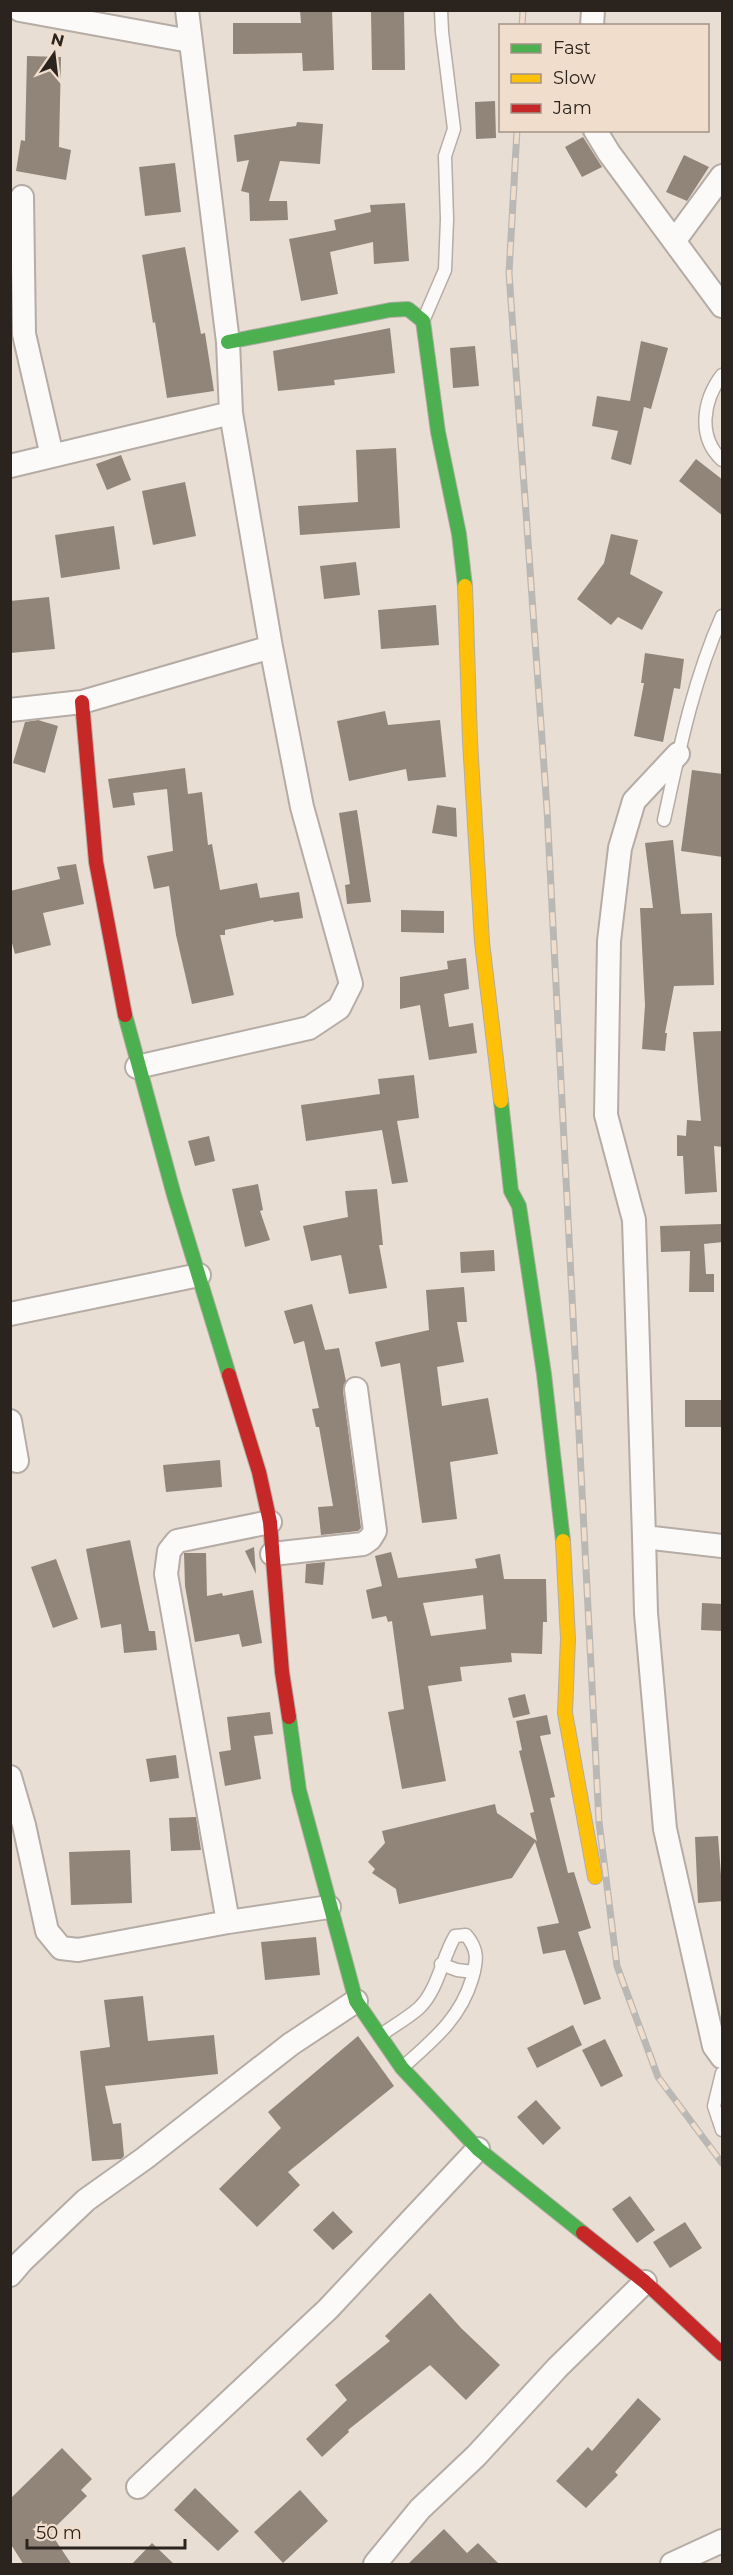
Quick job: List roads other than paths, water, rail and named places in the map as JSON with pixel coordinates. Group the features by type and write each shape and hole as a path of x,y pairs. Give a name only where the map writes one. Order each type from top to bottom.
{"street":[{"path":"20,10 190,40"},
{"path":"137,1067 309,1028 339,1008 351,984 302,807 231,412 228,342 187,10"},
{"path":"596,132 609,153 723,306"},
{"path":"675,240 723,176"},
{"path":"22,197 24,334 52,456"},
{"path":"228,342 390,310 408,309 423,321 438,432 459,534 467,621 471,753 482,942 511,1191 519,1206 526,1250 560,1519 568,1639 565,1713 595,1877"},
{"path":"10,466 231,412"},
{"path":"10,710 82,702 272,647"},
{"path":"82,702 96,862 128,1033 259,1472 270,1522 282,1672 299,1790 356,2001 402,2068 478,2149 645,2282 723,2354"},
{"path":"678,754 634,801 620,848 609,941 606,1115 634,1220 646,1613 665,1829 714,2046 723,2057"},
{"path":"10,1314 199,1275"},
{"path":"272,1554 363,1544 375,1531 356,1389"},
{"path":"10,1421 17,1461"},
{"path":"228,1922 166,1574 169,1551 177,1541 270,1522"},
{"path":"644,1537 723,1546"},
{"path":"10,1777 24,1825 47,1931 61,1948 78,1950 228,1922 329,1907"},
{"path":"10,2275 86,2200 145,2158 291,2044 356,2001"},
{"path":"138,2487 328,2309 478,2149"},
{"path":"375,2565 420,2509 477,2456 558,2367 645,2282"},
{"path":"672,2565 723,2541"}],"lane":[{"path":"423,321 445,270 447,219 445,156 454,129 441,10"},
{"path":"723,375 717,382 705,412 706,434 716,454 723,460"},
{"path":"664,820 678,754 708,650 723,616"},
{"path":"380,2035 421,2007 455,1936 466,1935 475,1945 477,1958 463,2006 437,2037 402,2068"},
{"path":"441,1964 457,1970 474,1972"},
{"path":"723,2073 714,2106 723,2130"}],"railway":[{"path":"522,24 523,10"},
{"path":"517,132 509,273 547,809 599,1822 617,1966 658,2077 722,2163"}]}
